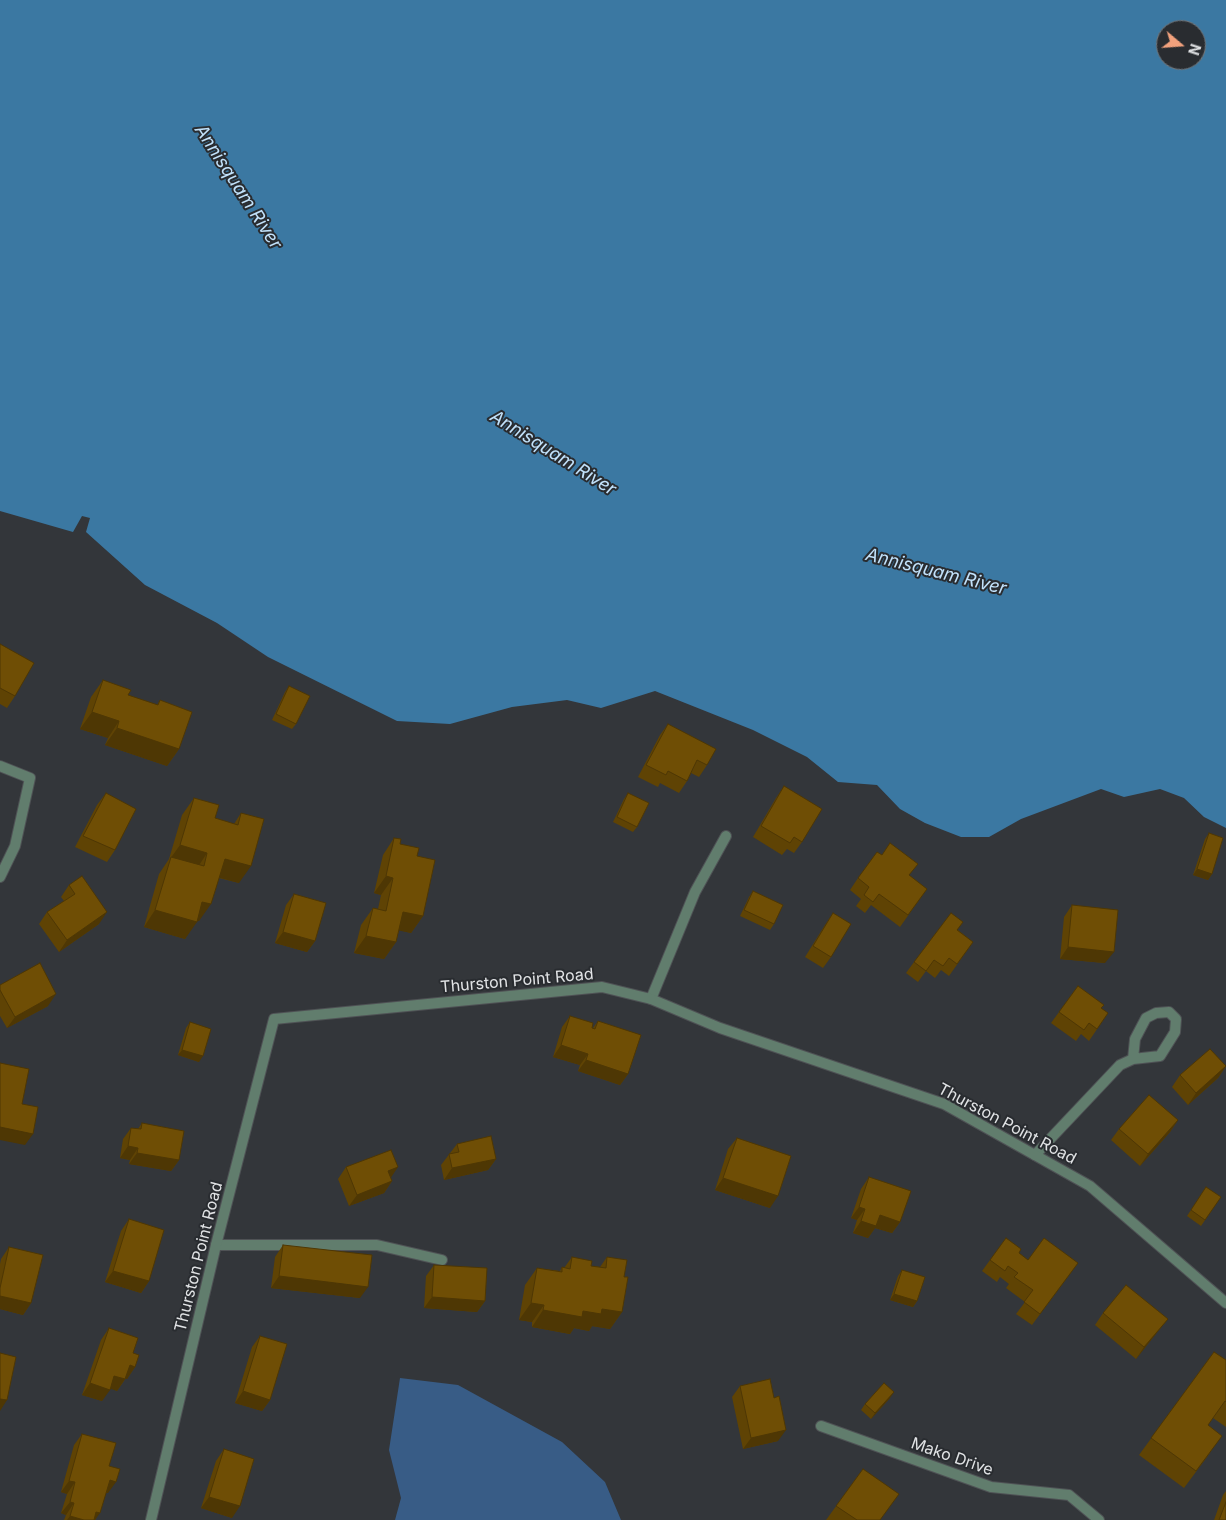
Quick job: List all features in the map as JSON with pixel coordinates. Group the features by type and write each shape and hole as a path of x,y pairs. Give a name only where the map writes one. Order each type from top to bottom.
{"street":[{"path":"0,766 30,778 15,846 0,877"},
{"path":"651,999 695,892 726,836"},
{"name":"Thurston Point Road","path":"151,1520 216,1245 274,1019 602,987 651,999 720,1028 944,1104 1090,1186 1226,1303"},
{"path":"1035,1155 1120,1065 1133,1060 1160,1056 1167,1048 1175,1032 1176,1019 1169,1012 1156,1013 1146,1018 1135,1040 1133,1060"},
{"path":"216,1245 378,1245 442,1260"},
{"name":"Mako Drive","path":"821,1426 991,1487 1069,1495 1099,1520"}],"shaded area":[{"path":"400,1378 458,1385 562,1442 605,1482 621,1520 395,1520 401,1498 389,1450"}],"water":[{"name":"Annisquam River","path":"0,0 1226,0 1226,828 1204,817 1184,798 1160,789 1124,797 1101,789 1021,819 989,837 961,837 925,823 900,809 877,785 838,782 807,757 753,730 655,691 601,708 567,700 512,707 450,724 397,721 268,657 217,623 145,585 86,532 90,518 82,516 73,532 0,511"}],"building":[{"path":"0,644 34,663 15,696 0,688"},
{"path":"103,680 131,690 128,695 158,705 160,700 192,712 179,749 117,728 119,721 92,712"},
{"path":"289,686 310,696 296,724 276,714"},
{"path":"668,724 716,749 707,765 697,760 687,781 668,771 666,775 646,765"},
{"path":"784,786 822,809 802,842 794,837 790,843 761,826"},
{"path":"106,793 136,809 115,850 83,836"},
{"path":"628,793 649,803 637,827 617,817"},
{"path":"194,798 219,805 215,818 238,825 241,813 264,819 251,866 225,859 211,904 202,902 197,922 155,910 171,857 204,866 207,853 180,845"},
{"path":"1209,833 1223,838 1212,874 1197,869"},
{"path":"394,838 401,839 400,844 419,848 417,856 435,860 423,916 403,912 396,942 366,936 373,908 386,911 393,878 386,876"},
{"path":"890,843 918,864 909,875 927,889 908,915 879,894 873,902 864,895 869,887 858,878 877,852 882,855"},
{"path":"82,876 107,912 67,940 47,912 75,894 69,885"},
{"path":"753,891 783,905 774,924 744,910"},
{"path":"294,894 326,903 315,941 283,932"},
{"path":"1072,905 1118,910 1114,952 1068,947"},
{"path":"833,913 851,924 831,957 813,946"},
{"path":"951,913 963,922 957,930 973,942 957,964 949,958 943,966 934,960 926,971 914,962"},
{"path":"40,963 56,994 15,1017 0,990 0,985"},
{"path":"1078,986 1104,1005 1101,1008 1108,1013 1097,1029 1089,1023 1084,1030 1059,1012"},
{"path":"570,1016 593,1023 592,1028 595,1029 598,1021 641,1035 628,1074 586,1060 588,1054 561,1045"},
{"path":"190,1022 211,1029 203,1056 182,1050"},
{"path":"1210,1049 1226,1066 1196,1093 1180,1075"},
{"path":"0,1063 29,1069 22,1104 38,1107 33,1134 0,1127"},
{"path":"1149,1095 1178,1120 1148,1154 1119,1129"},
{"path":"142,1123 184,1131 179,1160 137,1153 138,1148 128,1146 131,1128 141,1129"},
{"path":"491,1136 496,1159 452,1168 449,1154 459,1152 457,1144"},
{"path":"737,1138 791,1156 778,1196 723,1178"},
{"path":"391,1150 398,1167 388,1171 392,1181 357,1195 346,1167"},
{"path":"869,1177 911,1191 900,1222 880,1215 876,1226 861,1221 865,1209 859,1207"},
{"path":"1206,1187 1221,1197 1205,1220 1191,1210"},
{"path":"129,1219 164,1230 149,1281 113,1271"},
{"path":"1006,1238 1021,1249 1019,1253 1028,1260 1044,1238 1078,1263 1040,1314 1024,1302 1033,1290 1014,1277 1018,1273 1008,1266 1005,1271 990,1260"},
{"path":"283,1245 372,1255 368,1287 279,1276"},
{"path":"9,1247 43,1255 31,1303 0,1296"},
{"path":"572,1257 592,1261 591,1266 606,1268 607,1257 627,1260 624,1277 628,1277 622,1312 602,1309 601,1314 583,1311 582,1317 543,1310 544,1305 531,1303 537,1268 562,1272 562,1267 570,1269"},
{"path":"434,1265 487,1268 485,1301 432,1297"},
{"path":"902,1270 925,1277 917,1301 894,1294"},
{"path":"1126,1285 1168,1319 1144,1347 1103,1313"},
{"path":"109,1328 138,1338 133,1353 139,1355 135,1367 130,1365 125,1379 114,1376 110,1390 90,1383"},
{"path":"260,1336 287,1344 270,1400 243,1391"},
{"path":"1214,1352 1226,1360 1226,1402 1208,1425 1222,1436 1196,1471 1151,1438"},
{"path":"0,1353 16,1357 7,1400 0,1399"},
{"path":"770,1379 774,1398 779,1396 786,1430 751,1438 740,1386"},
{"path":"884,1383 894,1392 875,1413 865,1404"},
{"path":"82,1434 116,1443 109,1466 120,1469 116,1482 110,1480 100,1513 96,1512 94,1520 84,1520 70,1516 74,1503 70,1502 75,1482 69,1481"},
{"path":"224,1449 254,1459 240,1506 209,1497"},
{"path":"863,1469 899,1494 880,1520 857,1520 836,1506"},
{"path":"1226,1502 1226,1520 1219,1520"}]}
